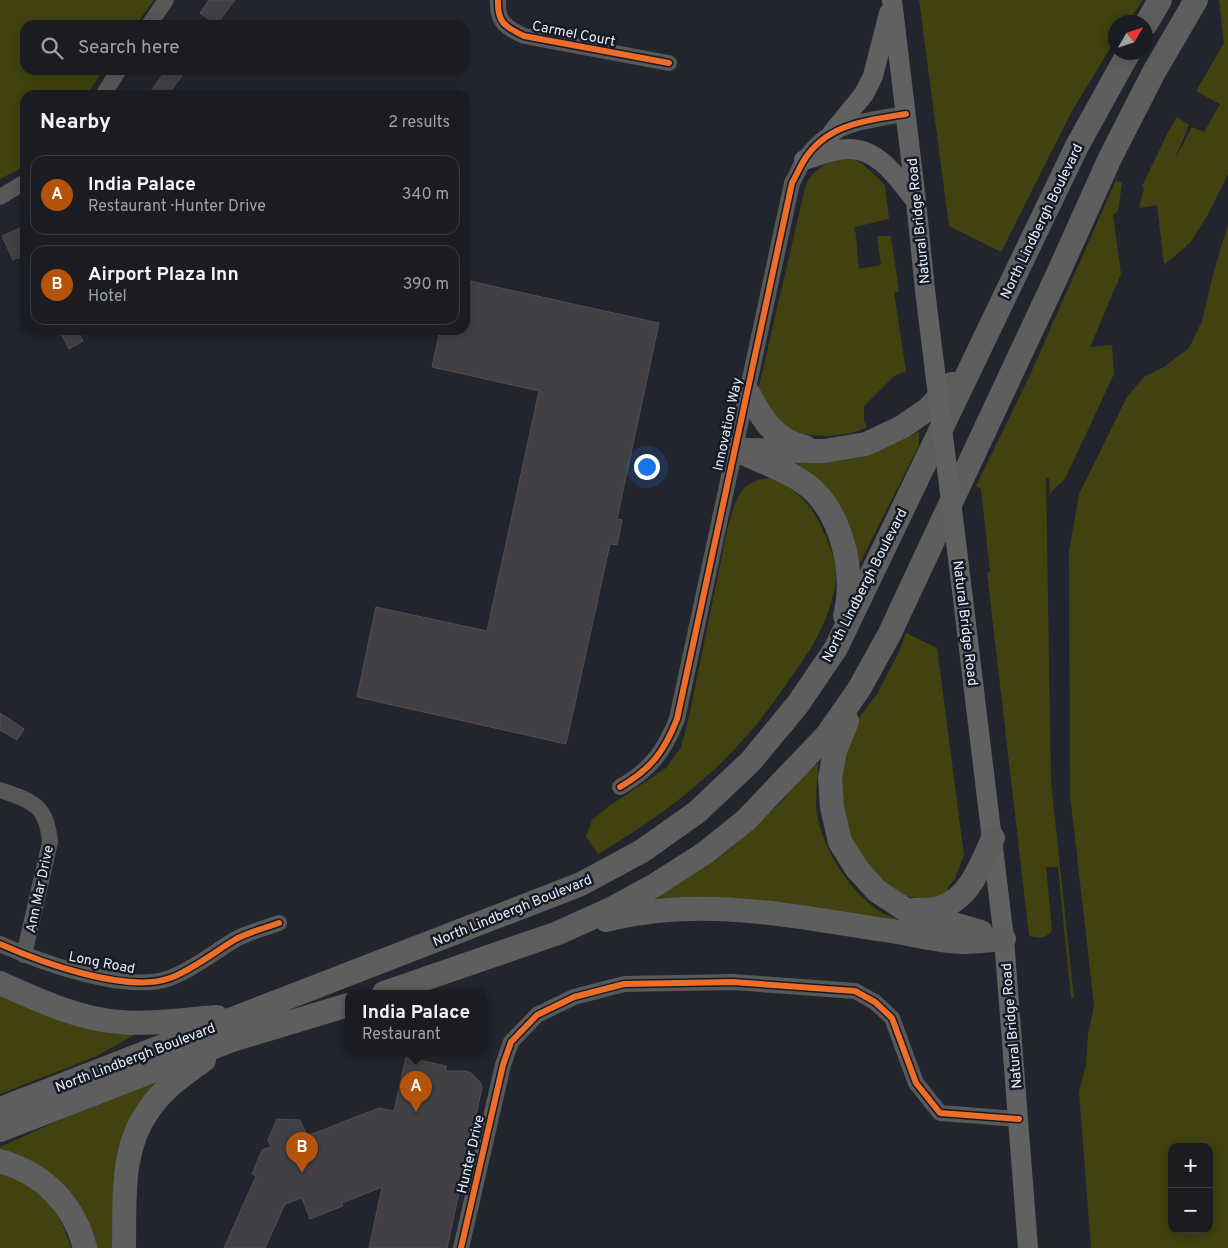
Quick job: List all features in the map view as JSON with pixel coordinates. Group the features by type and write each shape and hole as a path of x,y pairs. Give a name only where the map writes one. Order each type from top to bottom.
{"highway":[{"path":"1151,15 1160,0"},
{"path":"393,990 558,932 611,909 655,886 712,848 746,820 827,735 859,689 889,635 1110,158 1154,72 1196,0"},
{"name":"North Lindbergh Boulevard","path":"0,1109 572,888 642,851 697,812 751,761 798,704 836,648 1076,146 1124,60"},
{"path":"735,450 824,451 866,444 902,427 928,409 976,356"},
{"path":"747,391 768,426 779,436 796,445 824,451"},
{"path":"735,450 794,477 814,491 828,510 840,535 847,564 849,588 846,611 836,648"},
{"path":"859,689 835,751 830,778 832,807 840,842 857,869 877,892 906,910 1004,939"},
{"path":"906,910 938,909 967,890 993,838"},
{"path":"558,932 630,915 666,910 723,909 769,913 962,942 1004,939"},
{"path":"0,983 39,1001 84,1016 120,1022 149,1022 244,1015"},
{"name":"North Lindbergh Boulevard","path":"0,1130 232,1040 345,1006"},
{"path":"124,1248 126,1176 130,1151 138,1128 148,1110 162,1093 180,1077 232,1040"},
{"path":"0,1161 34,1175 52,1189 65,1204 76,1223 85,1248"}],"main road":[{"name":"Natural Bridge Road","path":"892,2 962,598 993,838 1004,939 1028,1248"},
{"path":"833,132 864,94 873,76 892,2"},
{"path":"804,160 832,151 850,149 871,154 890,169 916,201"}],"street":[{"path":"152,20 166,0"},
{"name":"Carmel Court","path":"498,0 498,13 503,23 511,30 524,36 669,63"},
{"path":"105,90 116,75"},
{"name":"Innovation Way","path":"620,787 653,763 668,743 677,720 790,191 804,160 816,146 833,132 848,125 906,114"},
{"path":"0,197 20,185"},
{"name":"Ann Mar Drive","path":"0,790 34,804 44,815 49,828 50,842 24,954"},
{"name":"Long Road","path":"0,944 70,969 112,979 144,982 168,979 238,938 278,923"},
{"name":"Hunter Drive","path":"461,1248 510,1042 538,1015 574,997 624,984 733,982 855,991 875,1002 892,1018 916,1083 940,1113 1019,1119"}],"shaded area":[{"path":"0,0 154,0 140,20 20,20 20,75 100,75 90,90 20,90 20,169 0,179"},
{"path":"919,0 1143,0 1133,15 1108,15 1108,52 1072,111 1001,252 949,226"},
{"path":"1219,0 1228,0 1228,174 1207,216 1190,243 1164,265 1157,205 1139,208 1144,188 1142,186 1177,117 1189,125 1174,161 1192,127 1204,132 1220,104 1196,91 1224,43"},
{"path":"839,159 854,159 865,166 885,185 889,219 855,227 859,269 881,265 877,236 891,236 899,291 894,293 906,371 894,376 864,406 864,421 867,427 845,434 818,436 792,431 781,425 770,415 758,390 806,184 820,168"},
{"path":"1116,180 1122,183 1118,211 1113,215 1121,274 1090,347 1112,345 1114,374 1065,479 1050,493 1049,478 1046,478 1051,782 1074,998 1071,999 1058,867 1046,867 1052,931 1041,938 1029,935 987,573 990,572 981,489 976,486 1030,375"},
{"path":"1228,224 1228,1248 1091,1248 1079,1092 1086,1065 1088,1035 1094,1005 1070,795 1069,551 1079,494 1127,397 1144,377 1164,367 1189,348 1202,321"},
{"path":"919,431 919,445 857,569 789,462 840,457 873,451 904,440"},
{"path":"771,478 799,495 811,509 832,551 836,577 831,604 821,630 774,702 725,759 674,804 598,854 586,837 592,820 609,806 666,768 681,747 689,717 728,526 734,507 745,487 760,480"},
{"path":"906,633 937,648 964,855 955,879 948,887 949,893 927,900 905,896 873,874 847,836 838,779 850,736 861,715 877,694 899,652"},
{"path":"819,763 816,805 818,820 830,853 851,884 863,897 889,916 904,920 904,926 642,908 664,892 721,857 779,804 803,777"},
{"path":"0,991 133,1033 134,1035 97,1056 0,1094"},
{"path":"161,1080 151,1093 116,1248 91,1248 0,1151 0,1147 73,1114"},
{"path":"0,1172 29,1184 44,1196 56,1212 71,1248 0,1248"}],"building":[{"path":"209,0 235,0 220,20 209,20 200,13"},
{"path":"162,75 182,75 172,90 152,90"},
{"path":"20,228 20,257 13,260 2,236"},
{"path":"470,281 659,323 617,519 622,520 617,545 610,544 566,744 357,697 376,607 487,631 539,391 432,367 439,335 470,335"},
{"path":"62,335 80,335 83,341 69,349"},
{"path":"0,713 24,729 17,740 0,730"},
{"path":"406,1057 446,1066 446,1071 465,1071 471,1073 480,1082 482,1088 447,1248 369,1248 382,1187 342,1203 343,1206 310,1219 302,1198 285,1204 265,1248 224,1248 256,1176 252,1174 262,1150 271,1147 268,1140 277,1119 300,1120 307,1136 379,1108 394,1111"}],"cycle path":[{"path":"498,0 501,19 512,30 524,36 669,63"},
{"path":"620,787 640,773 655,759 667,741 677,719 792,183 812,149 823,139 848,126 906,114"},
{"path":"0,944 37,959 84,974 131,982 152,982 179,974 236,939 279,923"},
{"path":"461,1248 503,1065 511,1042 537,1015 574,997 624,984 733,982 855,991 875,1002 892,1018 916,1083 940,1113 1019,1119"}],"place":[{"name":"India Palace","path":"416,1112"},
{"name":"Airport Plaza Inn","path":"302,1173"}]}
